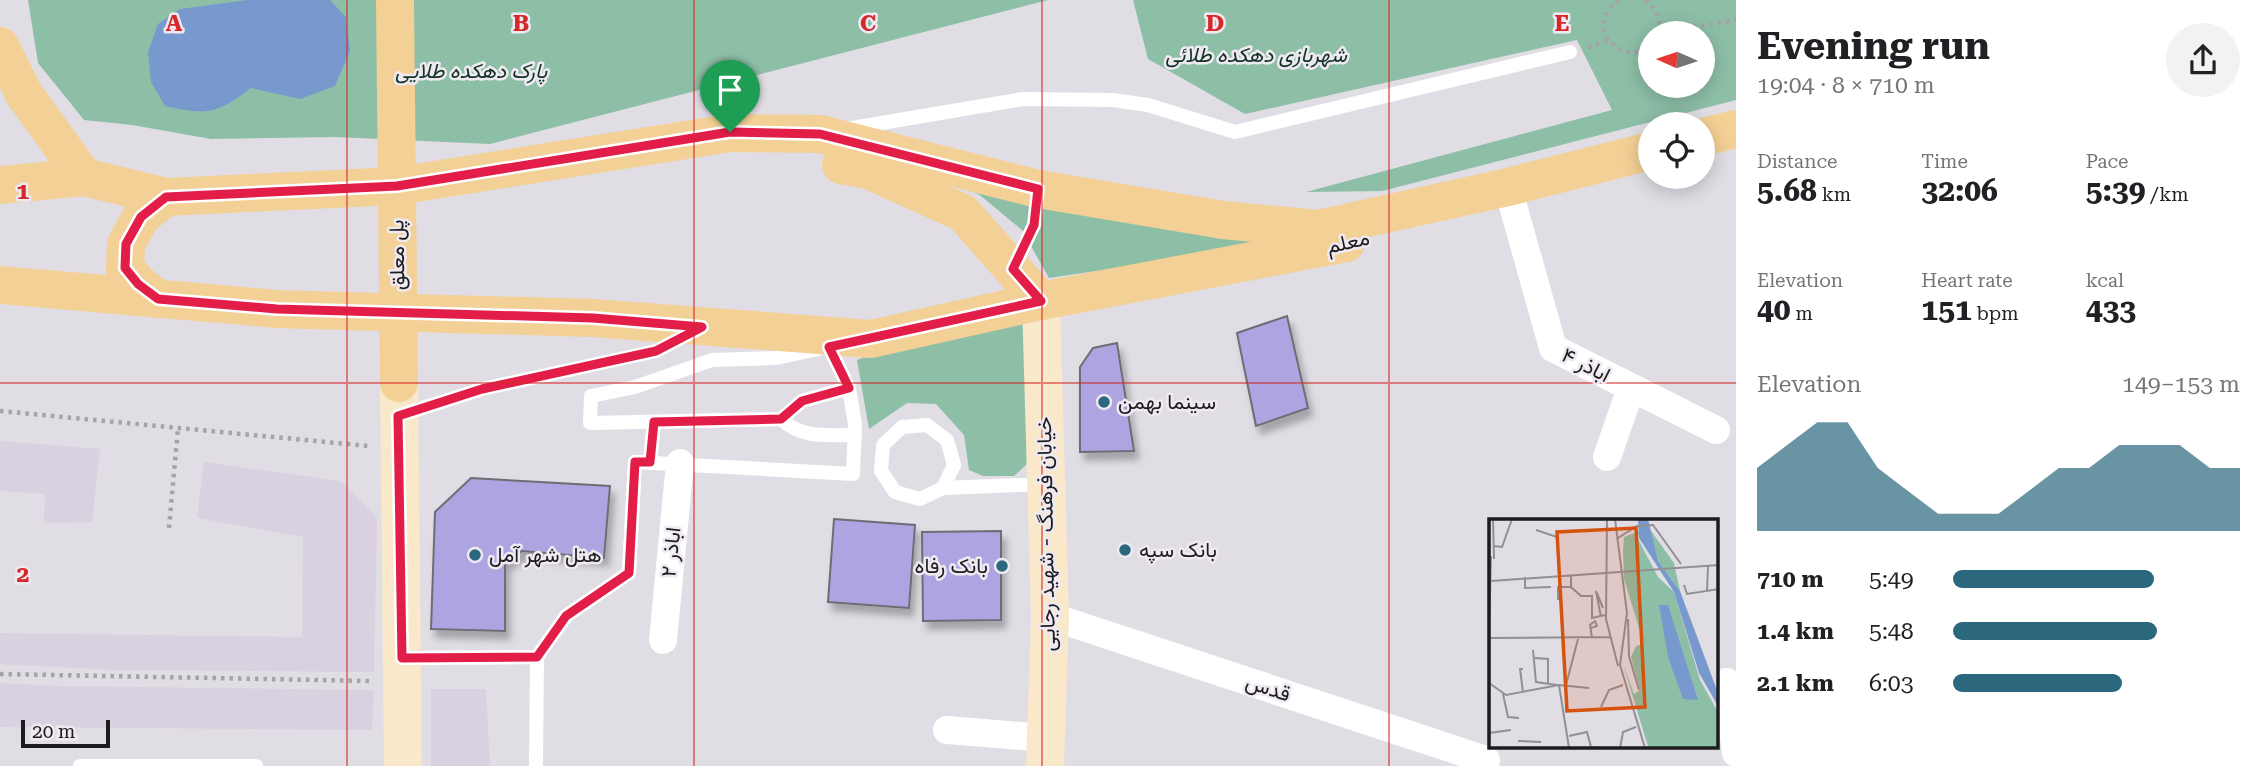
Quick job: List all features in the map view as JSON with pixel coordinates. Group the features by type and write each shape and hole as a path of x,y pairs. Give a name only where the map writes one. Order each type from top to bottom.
{"main road":[{"name":"پل معلق","path":"395,0 398,416"},
{"path":"0,46 24,93 84,177"},
{"path":"1715,134 1736,129"},
{"name":"معلم","path":"626,150 730,132 820,134 1038,189 1223,219 1318,229 1508,187 1638,154"},
{"path":"1715,152 1736,148"},
{"path":"0,185 84,177 166,197 397,186 626,150 788,154 868,170 963,213 1041,301"},
{"name":"معلم","path":"0,285 277,309 593,318 871,339 1041,301 1326,248 1638,171"},
{"path":"158,299 138,284 125,268 126,244 141,217 166,197"},
{"name":"خیابان فرهنگ - شهید رجایی","path":"1041,301 1050,616 1045,752"},
{"path":"398,416 403,766"}],"street":[{"name":"اباذر ۴","path":"1512,202 1553,348 1716,430"},
{"path":"1607,457 1631,388"},
{"name":"اباذر ۲","path":"663,640 680,463"},
{"name":"قدس","path":"1050,616 1487,756"},
{"path":"1727,682 1736,753"},
{"path":"947,730 1045,752"}],"lane":[{"path":"820,134 1023,99 1113,100 1137,103 1235,132 1570,52"},
{"path":"849,388 802,401 781,419 590,423 591,396 635,387 712,360 776,358 871,339"},
{"path":"643,462 853,474 855,424 849,388 829,347"},
{"path":"781,419 792,430 810,434 855,435"},
{"path":"536,766 537,657 566,616 629,573 643,462 654,422"},
{"path":"943,488 954,465 947,440 927,425 902,427 883,445 881,471 895,492 920,499 943,488 1046,484"},
{"path":"403,670 537,657"},
{"path":"80,766 256,766"}],"path":[{"path":"1619,0 1606,14 1603,23 1608,40 1615,47 1633,53 1638,51"},
{"path":"1645,0 1657,12 1660,21"},
{"path":"1715,24 1736,20"},
{"path":"0,411 178,428 398,416 482,389 643,354"},
{"path":"169,528 178,428"},
{"path":"0,674 403,670"}],"shaded area":[{"path":"0,441 100,449 92,522 44,523 45,494 0,491"},
{"path":"204,462 340,481 377,517 374,672 114,670 0,664 0,633 302,637 303,537 197,518"},
{"path":"0,683 374,690 372,730 0,727"},
{"path":"431,689 486,689 490,766 431,766"}],"green space":[{"name":"پارک دهکده طلایی","path":"28,0 1048,0 490,144 336,137 211,139 132,125 84,120 38,63"},
{"name":"شهربازی دهکده طلائی","path":"1133,0 1736,0 1736,100 1689,112 1638,112 1638,125 1382,191 1306,192 1612,110 1577,40 1245,114 1148,59"},
{"path":"962,185 1285,243 1049,278 1022,230 981,196"},
{"path":"1026,321 1027,464 1014,476 983,476 969,470 964,435 936,404 907,403 869,429 857,360 882,350"}],"water":[{"path":"247,0 330,0 346,17 350,51 335,86 300,99 251,88 219,108 211,110 192,111 165,106 151,82 148,52 158,24 180,9"}],"building":[{"path":"1287,316 1308,408 1256,426 1237,333"},
{"path":"1117,343 1134,451 1080,452 1080,367 1093,348"},
{"name":"هتل شهر آمل","path":"471,478 610,486 604,558 522,551 505,563 505,631 431,629 435,512"},
{"path":"834,519 915,525 909,608 828,602"},
{"path":"1001,531 1001,620 923,621 922,532"}],"place":[{"name":"سینما بهمن","path":"1104,402"},
{"name":"بانک سپه","path":"1125,550"},
{"name":"هتل شهر آمل","path":"475,555"},
{"name":"بانک رفاه","path":"1002,566"}],"route":[{"path":"730,132 820,134 1038,189 1034,225 1013,269 1041,301 829,347 849,388 802,401 781,419 654,422 650,462 635,462 629,573 566,616 537,657 402,658 398,416 482,389 656,351 702,327 593,318 277,309 158,299 138,284 125,268 126,244 141,217 166,197 397,186 730,132"}]}
